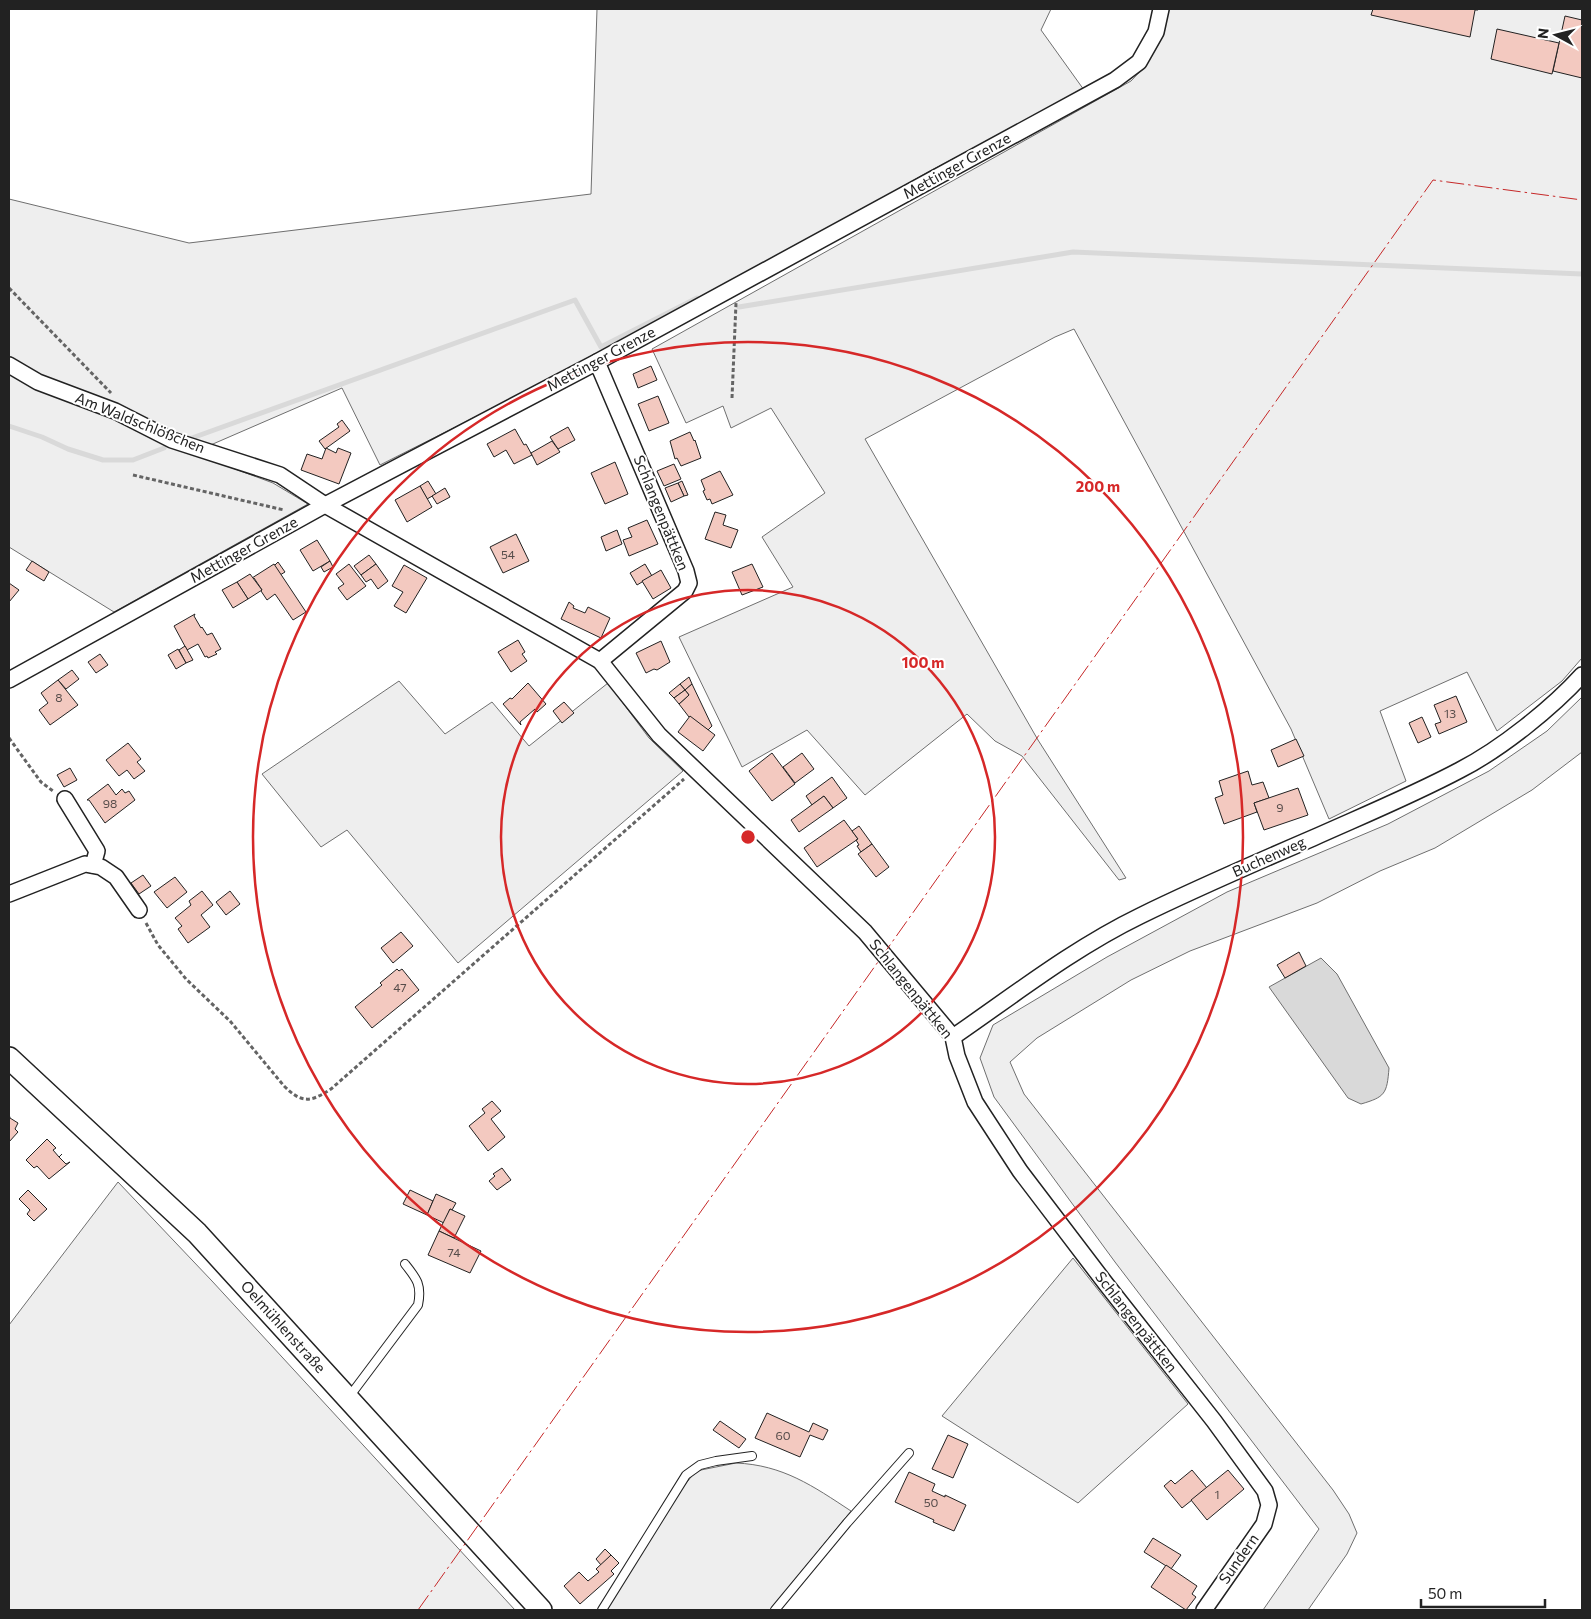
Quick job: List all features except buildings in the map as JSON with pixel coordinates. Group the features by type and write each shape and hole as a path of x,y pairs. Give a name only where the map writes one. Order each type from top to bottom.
{"street":[{"name":"Mettinger Grenze","path":"9,680 325,505 597,362 1115,80 1139,62 1156,32 1162,9"},
{"name":"Schlangenpättken","path":"597,362 686,571 689,583 686,591 600,661"},
{"name":"Am Waldschlößchen","path":"9,365 38,382 123,414 172,440 280,475 325,505"},
{"name":"Schlangenpättken","path":"325,505 600,661 659,735 865,932 953,1037 957,1056 975,1102 1020,1171 1106,1284 1214,1420 1265,1491 1269,1505"},
{"name":"Buchenweg","path":"953,1037 1090,943 1138,916 1462,769 1509,739 1569,689 1582,675"},
{"path":"65,799 97,851 93,865"},
{"path":"9,894 85,864 101,867 116,877 139,910"},
{"name":"Oelmühlenstraße","path":"9,1058 197,1233 541,1610"},
{"name":"Sundern","path":"1204,1610 1264,1524 1269,1505"}],"lane":[{"path":"348,1398 361,1384 418,1305 420,1294 418,1281 405,1264"},
{"path":"775,1610 847,1523 909,1453"},
{"path":"602,1610 686,1475 700,1465 752,1456"}],"path":[{"path":"732,398 737,286"},
{"path":"9,288 118,399 123,414"},
{"path":"133,475 306,516"},
{"path":"9,738 41,782 65,799"},
{"path":"139,910 158,945 186,979 230,1021 293,1096 304,1099 316,1098 331,1089 684,779 702,776"}],"shaded area":[{"path":"597,9 1051,9 1041,30 1084,90 928,172 687,310 380,465 342,388 206,447 149,421 39,377 9,360 9,199 189,243 591,194"},
{"path":"1169,9 1582,9 1582,658 1562,681 1497,731 1467,672 1380,711 1406,781 1329,819 1291,729 1074,329 1055,337 865,439 1038,740 1126,878 1119,880 1022,756 995,741 967,714 865,795 807,730 742,767 679,637 793,587 762,537 825,493 771,408 731,428 723,406 686,423 652,349 1131,81 1147,64 1163,36"},
{"path":"9,374 192,453 273,483 308,504 114,612 9,547"},
{"path":"399,681 445,734 492,702 529,746 608,683 649,738 683,771 458,963 347,830 321,847 262,774"},
{"path":"1582,697 1582,752 1532,790 1435,848 1380,871 1317,903 1190,951 1131,980 1037,1038 1010,1062 1024,1094 1333,1490 1349,1514 1357,1533 1347,1554 1308,1610 1263,1610 1319,1529 1115,1262 994,1097 980,1058 993,1025 1107,957 1227,892 1388,824 1489,771 1547,731"},
{"path":"1321,958 1337,974 1389,1068 1386,1089 1383,1093 1375,1099 1361,1104 1348,1098 1269,987"},
{"path":"118,1182 212,1281 515,1610 9,1610 9,1325"},
{"path":"1073,1258 1188,1404 1078,1503 942,1416"},
{"path":"736,1463 783,1472 824,1493 851,1511 770,1610 605,1610 678,1493 696,1471"}],"waterway":[{"path":"739,307 1073,252 1582,274"},
{"path":"192,438 575,300 601,347 697,298"},
{"path":"9,426 42,437 68,449 103,460 133,460 164,448"}],"power":[{"path":"418,1610 1433,180 1582,200"}]}
